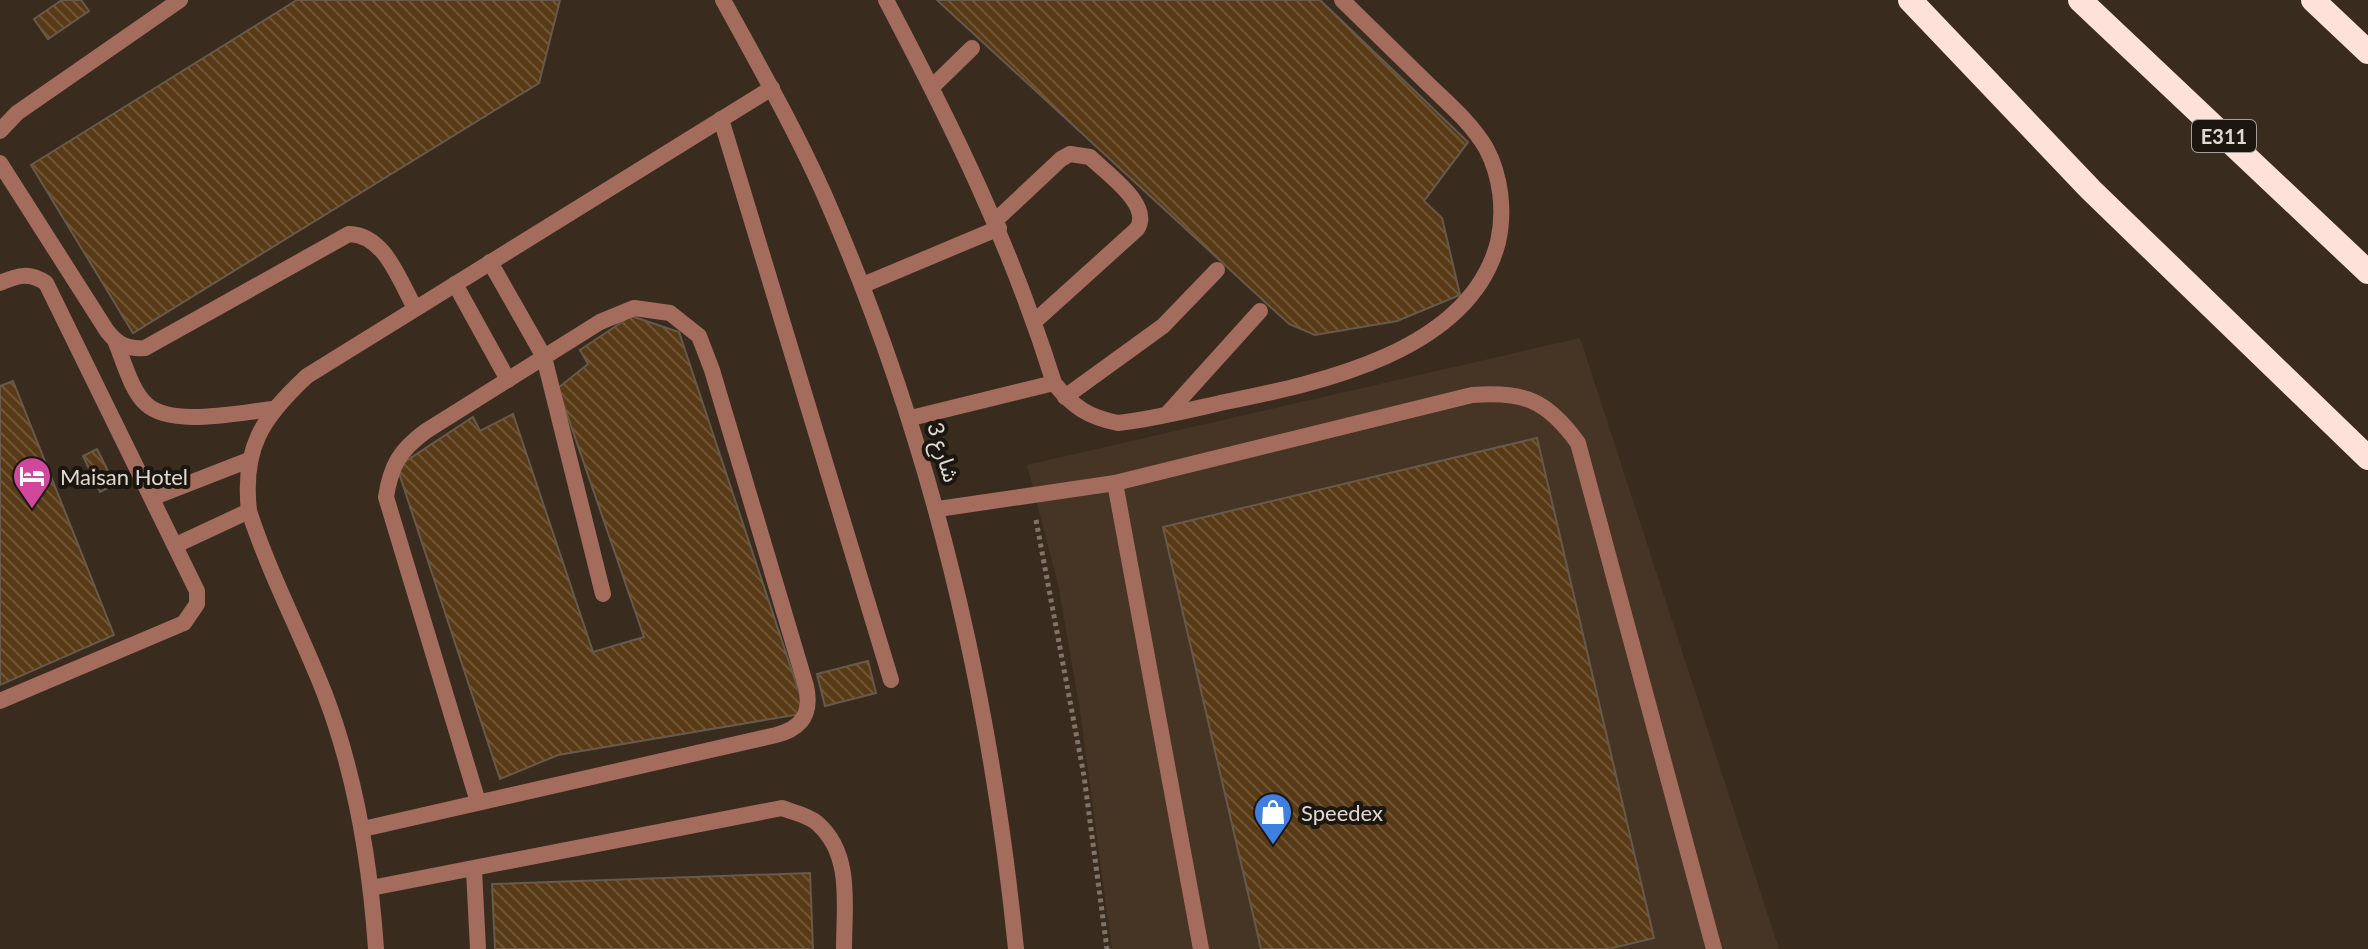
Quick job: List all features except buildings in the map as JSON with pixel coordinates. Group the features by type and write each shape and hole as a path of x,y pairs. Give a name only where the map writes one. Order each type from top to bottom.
{"highway":[{"path":"1910,0 2101,200 2368,458"},
{"name":"E311","path":"2080,0 2368,272"},
{"path":"2313,0 2368,52"}],"street":[{"path":"0,131 17,113 180,0"},
{"name":"شارع 3","path":"723,0 772,88 823,191 863,285 911,418 967,624 989,740 1016,949"},
{"path":"886,0 998,224 1059,390 1092,418 1118,423 1300,387 1369,364 1401,349 1444,320 1473,294 1493,261 1502,223 1500,184 1485,148 1462,117 1342,0"},
{"path":"932,87 972,48"},
{"path":"376,949 363,829 346,758 325,695 270,569 249,511 246,485 249,460 259,429 307,376 772,88"},
{"path":"721,119 891,680"},
{"path":"863,285 998,224 1070,154 1090,157 1140,208 1142,222 1034,322"},
{"path":"0,163 116,343 139,395 158,412 179,417 274,409"},
{"path":"116,343 130,349 145,348 349,234 363,234 376,241 415,308"},
{"path":"490,262 544,357 603,594"},
{"path":"911,418 1059,390 1163,326 1217,270"},
{"path":"0,283 19,275 34,275 46,283 154,497 197,591 197,604 184,623 0,701"},
{"path":"455,284 508,380"},
{"path":"363,829 793,731 805,718 809,702 712,370 699,336 670,313 634,308 600,322 404,447 390,470 386,497 478,802"},
{"path":"1167,414 1260,311"},
{"path":"938,509 1115,483 1472,395 1504,392 1534,400 1560,417 1578,443 1714,949"},
{"path":"154,497 249,460"},
{"path":"1115,483 1201,949"},
{"path":"176,545 249,511"},
{"path":"371,888 782,808 816,821 839,849 844,881 844,949"},
{"path":"474,870 478,949"}],"path":[{"path":"1032,494 1084,776 1107,949"}],"shaded area":[{"path":"1580,338 1779,949 1112,949 1080,710 1058,584 1027,465"}],"place":[{"name":"Maisan Hotel","path":"32,510"},
{"name":"Speedex","path":"1273,846"}]}
